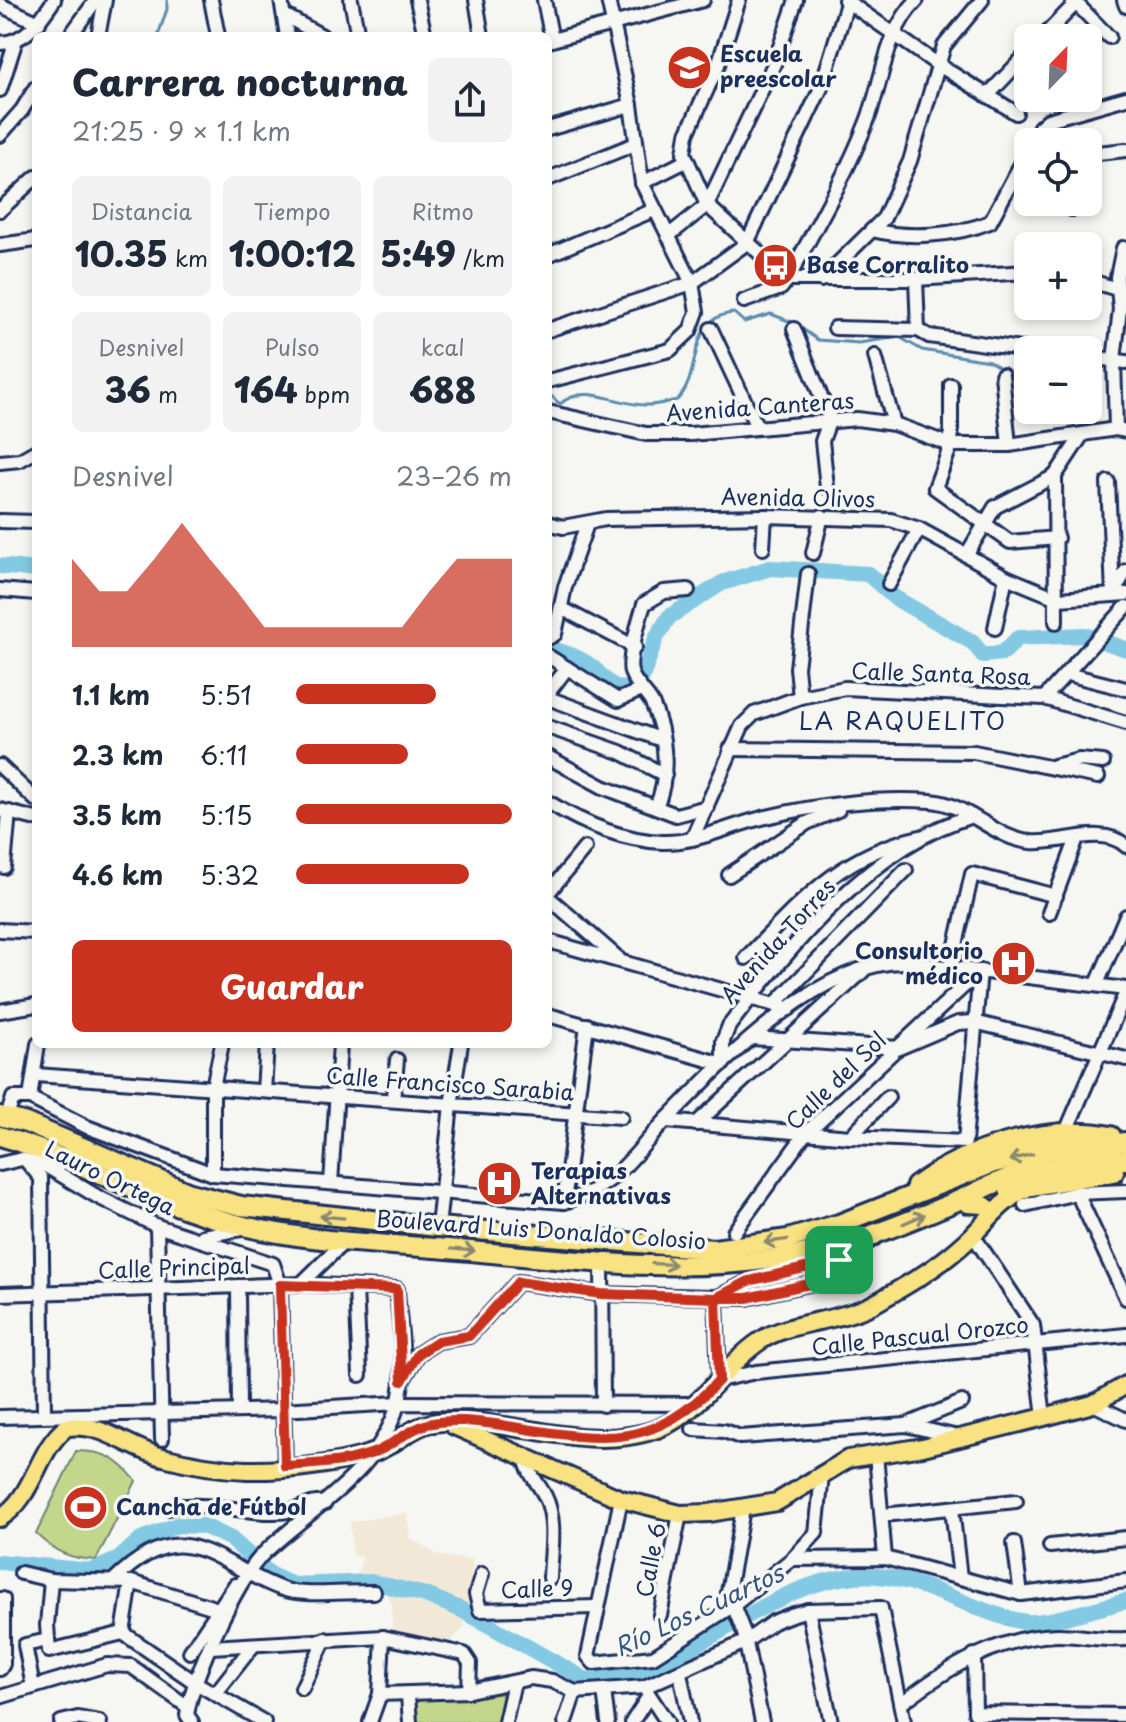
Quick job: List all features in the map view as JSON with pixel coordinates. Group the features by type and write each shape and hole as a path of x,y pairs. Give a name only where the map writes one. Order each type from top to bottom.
{"highway":[{"name":"Boulevard Luis Donaldo Colosio","path":"3,1117 190,1193 241,1206 438,1227 714,1249 788,1239 994,1163 1048,1150 1126,1141"},
{"path":"900,1200 929,1176 998,1146 1065,1134 1098,1134 1126,1141"},
{"name":"Boulevard Luis Donaldo Colosio","path":"0,1136 85,1167 185,1210 251,1227 346,1240 602,1262 726,1266 800,1255 881,1233 958,1204 1023,1173 1070,1164 1126,1160"},
{"path":"958,1204 1034,1184 1126,1170"}],"main road":[{"path":"0,1518 21,1498 66,1420 162,1457 247,1470 331,1463 378,1451 429,1424 477,1422 561,1435 627,1437 661,1428 697,1404 745,1352 763,1339 863,1310 931,1270 973,1235 992,1211 1034,1184"},
{"path":"958,1204 984,1205 992,1211"},
{"path":"445,1423 621,1499 680,1514 743,1509 777,1502 848,1459 961,1437 1093,1404 1126,1385"}],"street":[{"path":"0,90 15,43 39,23 54,0"},
{"path":"73,32 96,0"},
{"path":"99,32 105,0"},
{"path":"211,0 217,32"},
{"path":"281,0 286,32"},
{"path":"351,0 357,32"},
{"path":"417,0 424,32"},
{"path":"476,0 481,32"},
{"path":"544,0 549,32"},
{"path":"552,380 670,350 690,331 697,312 692,283 642,183 631,105 608,0"},
{"path":"552,39 703,0"},
{"path":"668,236 707,205 774,64 796,0"},
{"path":"552,329 692,283 747,243 821,88 847,0 937,64 1016,113"},
{"path":"744,301 781,288 788,279 849,165 868,120 893,33 903,14 917,0"},
{"path":"821,280 884,218 910,161 944,46 982,0"},
{"path":"1124,0 1126,6"},
{"path":"1054,24 1074,1 1109,37"},
{"path":"735,4 718,65 684,143 686,161 707,205 788,279 916,279 1014,273"},
{"path":"0,5 39,23"},
{"path":"284,15 315,32"},
{"path":"0,43 15,43"},
{"path":"987,96 1014,68"},
{"path":"0,135 32,94"},
{"path":"1040,127 1057,116 1126,98"},
{"path":"552,128 631,105"},
{"path":"552,177 635,144"},
{"path":"1102,153 1126,150"},
{"path":"642,183 686,161"},
{"path":"0,210 32,181"},
{"path":"872,230 890,235 935,234 981,226 990,222 1014,181"},
{"path":"552,253 654,210"},
{"path":"0,245 32,241"},
{"path":"1121,430 1123,291 1117,277 1123,248 1126,249"},
{"path":"916,279 918,330"},
{"path":"1102,284 1123,291"},
{"path":"835,328 918,330 941,339 1014,348"},
{"path":"711,329 757,427"},
{"path":"794,329 830,419 822,441 827,487"},
{"path":"875,356 894,424"},
{"path":"1002,375 1009,445"},
{"path":"951,385 951,445 935,488 1010,542 1057,538"},
{"name":"Avenida Canteras","path":"552,413 646,434 830,419 894,424 951,445 1009,445 1121,430"},
{"path":"967,554 995,507 1055,476 1082,435"},
{"path":"0,462 20,460 32,453"},
{"path":"1055,476 1059,599 1056,622"},
{"path":"1108,482 1119,593"},
{"path":"763,548 765,516"},
{"name":"Avenida Olivos","path":"552,524 563,527 606,519 765,516 891,520 919,529 1006,577 1059,599 1119,593"},
{"path":"813,553 822,516"},
{"path":"0,521 32,522"},
{"path":"552,636 587,524"},
{"path":"889,584 919,529"},
{"path":"1119,593 1126,571"},
{"path":"800,697 797,668 808,574"},
{"path":"995,628 1006,577"},
{"path":"0,590 32,590"},
{"path":"656,807 665,788 662,740 645,695 632,674 635,647 644,604 664,592 688,590"},
{"path":"1044,698 1126,607"},
{"path":"561,608 635,647"},
{"path":"552,659 618,700 645,695"},
{"path":"552,690 567,668"},
{"path":"1067,674 1126,689"},
{"name":"Calle Santa Rosa","path":"692,839 742,726 754,714 800,697 845,688 1044,698 1126,723"},
{"path":"552,698 662,740"},
{"path":"552,728 620,752 665,775"},
{"path":"730,749 974,752 1098,777"},
{"path":"552,759 603,787 685,816 707,807"},
{"path":"1043,766 1079,760 1103,762"},
{"path":"0,766 32,796"},
{"path":"552,804 606,831 659,842 692,839 762,818 856,803 930,801 954,805 1001,833 1031,842 1102,837 1126,846"},
{"path":"729,875 807,823 856,803"},
{"path":"4,867 5,811 32,818"},
{"name":"Avenida Torres","path":"723,1064 723,1041 729,1026 807,932 851,889 924,836 944,824 972,816"},
{"path":"746,958 816,887 853,860 888,844 924,836"},
{"path":"1049,913 1077,838"},
{"path":"552,890 585,848"},
{"path":"776,1003 906,870"},
{"path":"951,967 972,874 1056,896"},
{"path":"552,899 623,961"},
{"path":"1097,984 1126,916"},
{"path":"0,930 32,932"},
{"path":"552,942 752,996 789,1009"},
{"path":"3,1117 6,1096 30,1098 98,1132 213,1174 564,1202 604,1187 723,1064 789,1009 843,976 868,966 904,962 1126,990 1120,1022 1100,1053 1065,1134"},
{"path":"696,1124 868,966"},
{"path":"666,1121 805,1134 965,1142 980,971"},
{"name":"Calle del Sol","path":"734,1232 805,1134 980,971"},
{"path":"0,1011 32,1006"},
{"path":"552,1016 723,1064"},
{"path":"752,1038 899,1048 958,1023 974,1022 1126,1059"},
{"path":"564,1202 587,1025"},
{"path":"30,1098 36,1075 38,1048"},
{"path":"213,1174 213,1087 221,1048"},
{"path":"264,1091 267,1048"},
{"path":"331,1183 340,1048"},
{"path":"438,1227 460,1048"},
{"path":"393,1100 397,1060"},
{"name":"Calle Francisco Sarabia","path":"36,1075 621,1117"},
{"path":"850,1137 888,1097"},
{"path":"22,1159 41,1178 40,1293 44,1414"},
{"name":"Lauro Ortega","path":"0,1164 22,1159 46,1166 98,1197 157,1226 273,1264 280,1285"},
{"path":"46,1166 85,1167"},
{"path":"1025,1205 1077,1193 1123,1193"},
{"path":"1077,1193 1126,1298"},
{"path":"157,1226 162,1439"},
{"path":"192,1237 226,1235 251,1227"},
{"path":"190,1652 235,1585 266,1551 325,1503 378,1451 398,1403 402,1381 418,1354 438,1341 469,1336 518,1282 601,1294 747,1298 844,1276 839,1260 881,1233"},
{"path":"973,1235 1033,1325 1044,1417"},
{"path":"301,1284 346,1240"},
{"path":"602,1262 603,1405"},
{"name":"Calle Principal","path":"0,1294 301,1284 397,1289 402,1381"},
{"path":"280,1285 285,1466"},
{"path":"238,1286 239,1411"},
{"path":"356,1287 360,1375"},
{"path":"716,1298 719,1380"},
{"name":"Calle Pascual Orozco","path":"719,1380 756,1372 1126,1335"},
{"path":"906,1425 962,1402"},
{"path":"0,1417 44,1414 66,1420 398,1403 697,1404"},
{"path":"434,1403 445,1423"},
{"path":"1093,1404 1126,1420"},
{"path":"693,1429 724,1431 740,1437 906,1425 961,1437"},
{"path":"876,1454 885,1558"},
{"path":"525,1457 528,1473 545,1496 552,1520 550,1578"},
{"path":"621,1499 596,1607 588,1656 594,1663 653,1657 735,1609 792,1559 816,1533 822,1475"},
{"path":"168,1508 194,1503 290,1511 314,1501 325,1503"},
{"path":"883,1515 1016,1501"},
{"path":"952,1508 960,1578"},
{"path":"743,1509 728,1592 744,1638 762,1722"},
{"name":"Calle 6","path":"660,1615 680,1514"},
{"path":"1050,1546 1126,1538"},
{"path":"1014,1543 1021,1594"},
{"path":"113,1581 138,1556 171,1547 203,1548 284,1590 374,1592"},
{"path":"792,1559 885,1558 1021,1594 1126,1581"},
{"path":"192,1722 187,1715 196,1683 249,1572"},
{"path":"21,1573 51,1580 131,1582 218,1609"},
{"name":"Calle 9","path":"482,1574 476,1594 480,1610 596,1607"},
{"path":"48,1645 51,1580"},
{"path":"123,1633 131,1582"},
{"path":"0,1599 3,1599 0,1669"},
{"path":"380,1694 408,1696 469,1691 531,1678 552,1681 575,1692 646,1692 773,1622 808,1610 881,1608 904,1722"},
{"path":"808,1610 831,1722"},
{"path":"33,1687 25,1645 48,1645 123,1633 196,1683 264,1722"},
{"path":"902,1703 943,1671 974,1655 1058,1635 1126,1639"},
{"path":"211,1647 383,1637 464,1654 470,1663 469,1691"},
{"path":"370,1722 380,1694 383,1637"},
{"path":"302,1688 325,1639"},
{"path":"215,1694 252,1647"},
{"path":"974,1655 975,1713 1126,1719"},
{"path":"0,1697 107,1665 131,1666 188,1707"},
{"path":"680,1673 690,1722"},
{"path":"505,1722 514,1682"},
{"path":"604,1691 608,1722"},
{"path":"565,1722 575,1692"},
{"path":"632,1722 646,1692"},
{"path":"646,1692 667,1722"},
{"path":"408,1696 410,1722"},
{"path":"61,1722 78,1718 100,1722"}],"shaded area":[{"path":"407,1513 410,1538 439,1556 473,1560 464,1627 449,1643 392,1630 392,1605 383,1585 356,1579 363,1556 353,1556 350,1522"}],"green space":[{"name":"Cancha de Fútbol","path":"76,1451 110,1457 136,1481 96,1560 63,1553 36,1534"},
{"path":"508,1693 502,1722 414,1722 412,1701"}],"waterway":[{"path":"159,32 167,0"},
{"path":"552,397 560,404 580,395 645,405 677,400 685,389 701,336 708,325 718,317 734,313 744,322 771,314 794,323 818,340 859,343 899,337 922,350 989,361 1014,376"},
{"path":"0,566 32,570"},
{"path":"641,680 656,638 669,617 722,583 770,568 868,574 895,598 972,642 983,655 1003,653 1018,638 1084,635 1126,649"},
{"path":"552,650 581,660 615,687 621,689 634,685"},
{"name":"Río Los Cuartos","path":"0,1562 91,1571 119,1559 140,1540 177,1525 204,1526 231,1539 271,1575 293,1585 371,1582 426,1595 462,1610 586,1680 622,1676 656,1665 787,1595 821,1582 856,1576 900,1580 1025,1622 1060,1618 1126,1601"}],"place":[{"name":"Escuela preescolar","path":"689,67"},
{"name":"Base Corralito","path":"775,265"},
{"name":"Consultorio médico","path":"1014,964"},
{"name":"Terapias Alternativas","path":"500,1184"},
{"name":"Cancha de Fútbol","path":"85,1507"}],"district":[{"name":"LA RAQUELITO","path":"903,722"}],"route":[{"path":"839,1260 749,1281 716,1298 601,1294 518,1282 469,1336 438,1341 418,1354 402,1381 397,1289 280,1285 285,1466 331,1463 378,1451 429,1424 477,1422 591,1437 627,1437 661,1428 697,1404 719,1380 716,1298 747,1298 844,1276 839,1260"}]}
